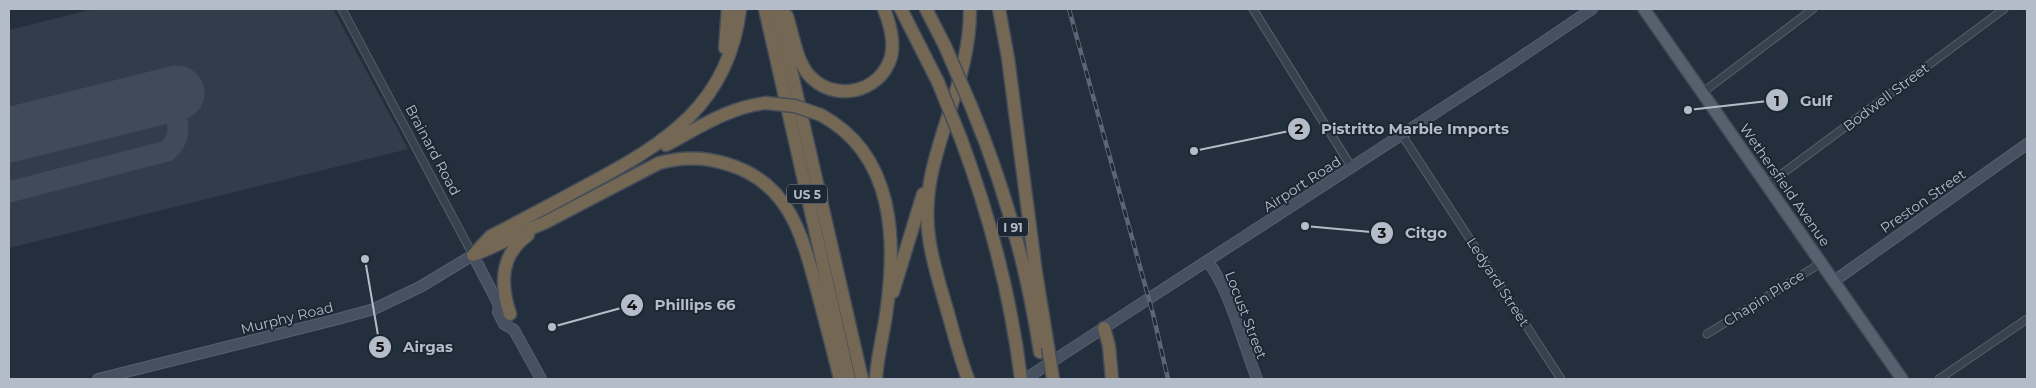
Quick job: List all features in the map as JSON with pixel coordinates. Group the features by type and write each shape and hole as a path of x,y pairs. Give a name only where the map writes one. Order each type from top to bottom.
{"highway":[{"path":"719,75 727,35 728,9"},
{"path":"626,164 666,138 684,123 704,101 733,45 740,9"},
{"name":"US 5","path":"765,9 849,379"},
{"name":"US 5","path":"778,9 862,379"},
{"path":"785,9 800,59 808,74 825,87 842,92 869,86 886,68 892,54 892,40 884,9"},
{"name":"I 91","path":"901,9 938,82 982,198 1011,314 1023,379"},
{"name":"I 91","path":"926,9 972,106 1009,210 1044,350 1044,379"},
{"path":"952,103 962,48 961,9"},
{"path":"886,313 932,171 966,56 970,9"},
{"path":"999,9 1008,58 1036,272 1044,350 1052,379"},
{"path":"473,255 491,236 727,113 744,107 766,103 796,106 821,115 840,127 856,141 874,168 884,195 890,224 890,246 886,313 876,379"},
{"path":"473,255 491,249 526,230 544,223 646,168 664,162 687,159 710,160 731,165 750,173 778,195 788,208 796,224 810,266 840,379"},
{"path":"932,171 926,208 929,247 968,379"},
{"path":"510,314 505,296 503,277 506,260 520,241 544,223"},
{"path":"1104,328 1109,349 1112,379"}],"main road":[{"name":"Airport Road","path":"1023,379 1208,262 1592,9"},
{"name":"Wethersfield Avenue","path":"1644,9 1902,379"},
{"name":"Preston Street","path":"1834,281 2027,144"},
{"name":"Brainard Road","path":"473,255 499,305 498,312 504,324 514,330 541,379"},
{"name":"Murphy Road","path":"98,379 368,310 420,287 473,255"},
{"name":"Locust Street","path":"1208,262 1217,275 1225,293 1257,379"},
{"name":"Brainard Road","path":"499,305 507,309 515,322 514,330"}],"street":[{"name":"Brainard Road","path":"342,9 473,255"},
{"path":"1253,9 1352,168"},
{"path":"1702,92 1813,9"},
{"name":"Bodwell Street","path":"1767,185 2004,9"},
{"name":"Ledyard Street","path":"1402,135 1561,379"},
{"name":"Chapin Place","path":"1707,334 1821,263"},
{"path":"1939,379 2027,319"}],"shaded area":[{"path":"93,9 333,9 408,149 9,248 9,30"}],"taxiway":[{"path":"9,192 167,151 173,145 178,132 177,117 171,95"}],"runway":[{"path":"9,135 177,93"}],"railway":[{"path":"1069,9 1153,314 1168,379"}],"place":[{"name":"Gulf","path":"1688,110"},
{"name":"Pistritto Marble Imports","path":"1194,151"},
{"name":"Citgo","path":"1305,226"},
{"name":"Airgas","path":"365,259"},
{"name":"Phillips 66","path":"552,327"}]}
